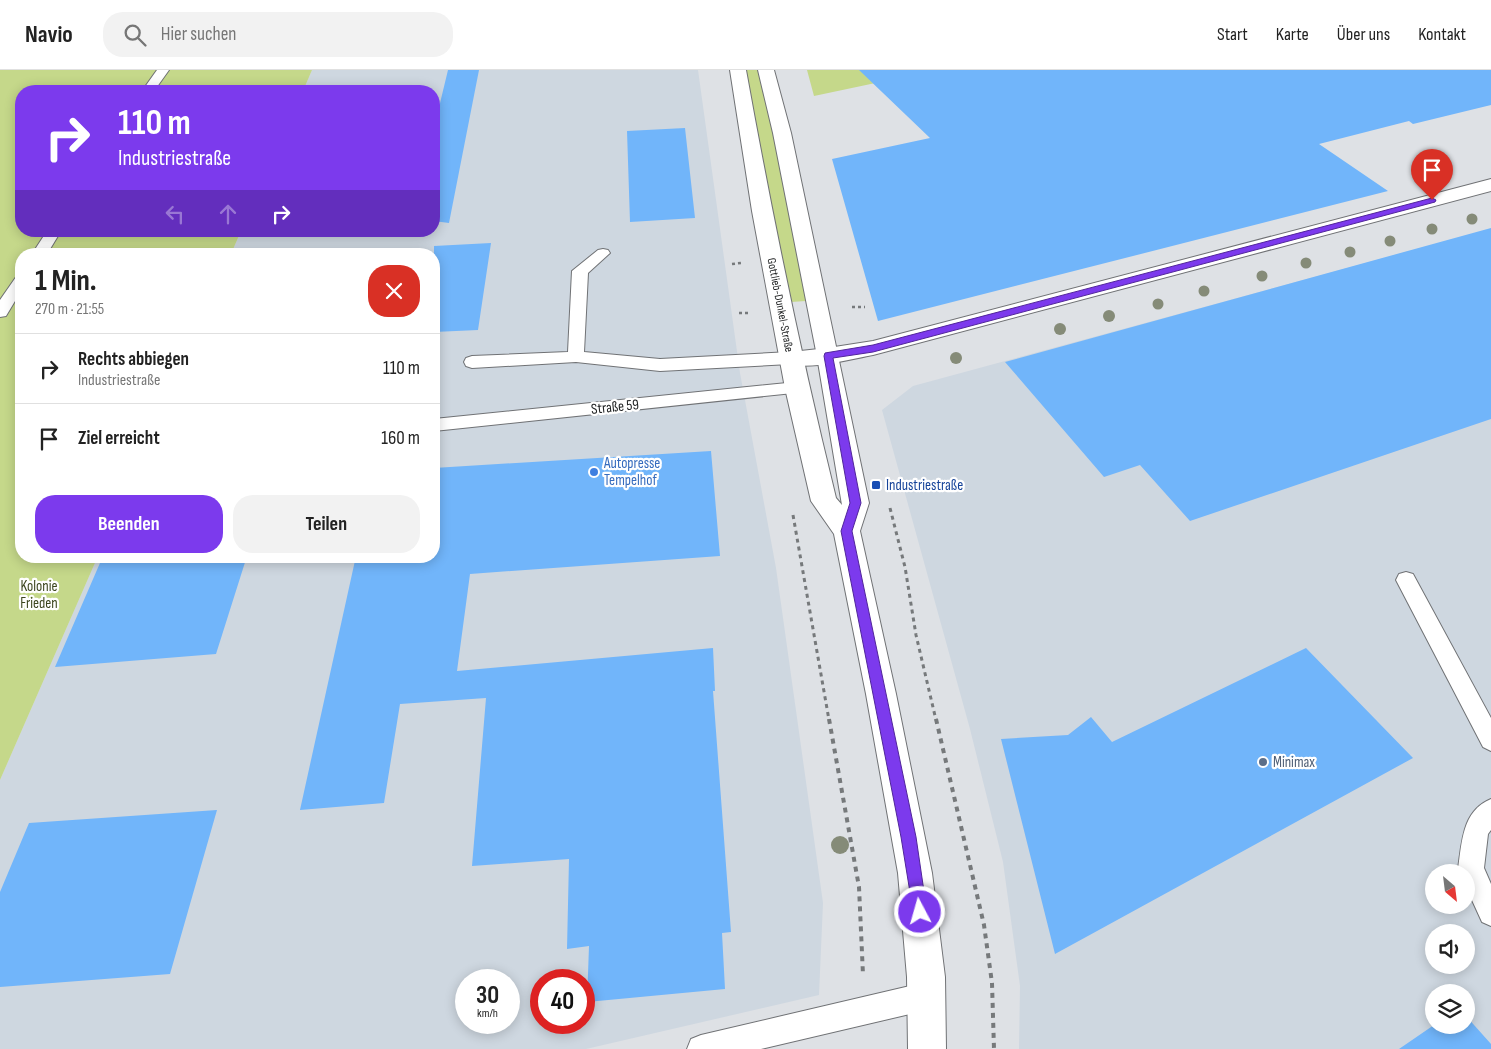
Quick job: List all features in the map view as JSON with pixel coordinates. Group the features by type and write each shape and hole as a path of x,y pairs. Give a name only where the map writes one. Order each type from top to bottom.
{"street":[{"name":"Gottlieb-Dunkel-Straße","path":"738,70 790,358 824,502 847,531 915,873 927,996 927,1049"},
{"name":"Gottlieb-Dunkel-Straße","path":"766,70 782,133 856,503 847,531"},
{"path":"790,358 828,356 873,348 1491,185"}],"lane":[{"path":"152,85 163,70"},
{"path":"43,248 50,237"},
{"path":"576,357 580,271 603,253"},
{"path":"0,312 15,289"},
{"path":"472,362 576,357 660,365 790,358"},
{"name":"Straße 59","path":"440,424 797,388"},
{"path":"1406,580 1491,738"},
{"path":"1491,811 1476,829 1471,869 1491,913"},
{"path":"701,1049 927,996"}],"path":[{"path":"737,254 740,269"},
{"path":"852,307 865,307"},
{"path":"739,313 753,312"},
{"path":"888,500 905,567 916,635 984,925 992,983 994,1049"},
{"path":"792,508 860,887 864,1011"}],"shaded area":[{"name":"Autopresse Tempelhof","path":"312,70 698,70 740,373 776,568 823,903 819,995 586,1049 0,1049 0,780 95,563 440,563 440,248 234,248 238,237 440,237 440,85 306,85"},
{"path":"1491,229 1491,1049 1019,1049 1020,986 1003,862 970,729 882,410 913,386"}],"green space":[{"name":"Kolonie Frieden","path":"0,70 312,70 306,85 15,85 15,237 238,237 234,248 15,248 15,563 95,563 0,780"},
{"path":"744,70 759,70 786,188 806,301 791,302"},
{"path":"807,70 937,70 814,96"}],"building":[{"path":"448,70 479,70 449,223 440,222 440,103"},
{"path":"859,70 1491,70 1491,105 1413,124 1409,121 1319,144 1388,191 878,321 832,159 930,138"},
{"path":"685,128 695,218 630,222 627,131"},
{"path":"1491,228 1491,419 1190,521 1140,465 1104,477 1005,362"},
{"path":"491,243 478,330 440,332 440,248 434,248 434,246"},
{"path":"711,451 720,556 470,574 457,671 713,648 715,691 713,691 731,932 722,933 725,989 595,1001 595,969 588,969 589,946 567,949 569,859 472,866 486,698 400,704 384,803 300,810 354,563 440,563 440,468"},
{"path":"100,563 245,563 216,654 55,667"},
{"path":"1306,648 1413,758 1055,954 1001,739 1068,735 1091,717 1112,742"},
{"path":"217,810 170,974 0,987 0,892 29,823"},
{"path":"1475,1026 1491,1044 1491,1049 1399,1049 1425,1031 1425,1034 1475,1034"}],"place":[{"name":"Autopresse Tempelhof","path":"594,472"},
{"name":"Industriestraße","path":"876,485"},
{"name":"Minimax","path":"1263,762"}],"route":[{"path":"920,912 915,873 881,694 847,531 856,503 828,356 873,348 1432,200"}]}
